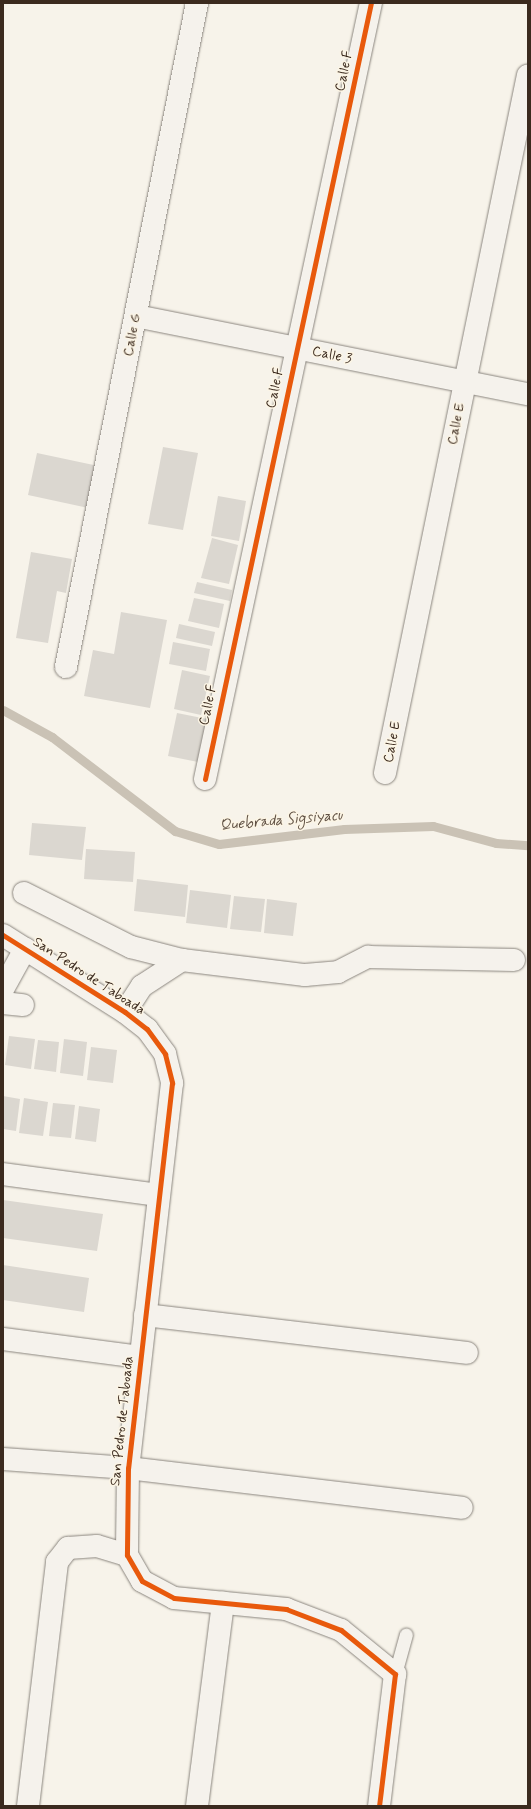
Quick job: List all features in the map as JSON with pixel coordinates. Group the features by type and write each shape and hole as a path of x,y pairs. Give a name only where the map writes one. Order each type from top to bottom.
{"street":[{"name":"Calle G","path":"66,667 198,3"},
{"name":"Calle F","path":"205,778 296,347 371,3"},
{"name":"Calle E","path":"385,773 528,75"},
{"name":"Calle 3","path":"136,316 528,394"},
{"path":"24,893 130,947 182,960 305,975 338,972 368,957 514,960"},
{"name":"San Pedro de Taboada","path":"3,935 125,1012 147,1029 165,1054 172,1083 128,1468 126,1554"},
{"path":"3,989 25,949"},
{"path":"125,1012 142,986 182,960"},
{"path":"3,1174 159,1195"},
{"path":"145,1315 467,1353"},
{"path":"3,1339 140,1357"},
{"path":"3,1459 128,1468 462,1508"},
{"path":"28,1806 56,1562 68,1548 97,1546 126,1554 142,1581 174,1598 286,1609 341,1630 395,1674 378,1806"},
{"path":"198,1806 223,1603"}],"lane":[{"path":"395,1674 406,1634"}],"building":[{"path":"163,447 198,453 183,530 148,524"},
{"path":"37,453 103,467 93,509 28,495"},
{"path":"218,496 246,501 239,541 211,536"},
{"path":"212,538 238,545 229,584 201,578"},
{"path":"31,552 72,559 66,593 57,591 48,643 16,638"},
{"path":"197,582 232,590 230,601 194,593"},
{"path":"194,598 224,604 219,628 188,621"},
{"path":"121,612 167,620 150,708 84,696 93,650 114,654"},
{"path":"179,624 215,632 212,646 176,638"},
{"path":"173,642 210,649 206,671 169,664"},
{"path":"182,670 210,676 201,715 174,709"},
{"path":"177,713 212,720 203,763 168,756"},
{"path":"32,823 86,827 82,860 29,855"},
{"path":"86,849 135,852 133,882 84,879"},
{"path":"137,879 188,885 185,917 134,911"},
{"path":"190,890 231,895 227,928 186,923"},
{"path":"234,896 265,899 261,932 230,929"},
{"path":"267,899 297,903 293,936 264,933"},
{"path":"9,1036 35,1039 31,1069 5,1065"},
{"path":"64,1039 87,1042 83,1076 60,1073"},
{"path":"38,1040 59,1042 56,1072 34,1069"},
{"path":"91,1047 117,1050 113,1083 87,1080"},
{"path":"3,1096 20,1099 16,1131 3,1129"},
{"path":"24,1098 48,1102 43,1136 19,1133"},
{"path":"53,1103 75,1105 71,1138 49,1136"},
{"path":"79,1106 100,1109 96,1142 75,1139"},
{"path":"3,1200 103,1214 97,1251 3,1238"},
{"path":"3,1265 89,1278 84,1312 3,1300"}],"waterway":[{"name":"Quebrada Sigsiyacu","path":"3,710 52,737 175,831 219,844 344,829 433,826 496,843 528,845"}],"cycle path":[{"path":"205,779 371,3"},
{"path":"3,935 125,1012 147,1029 165,1054 172,1083 128,1468 127,1555 142,1581 174,1598 286,1609 341,1630 395,1674 379,1806"}]}
